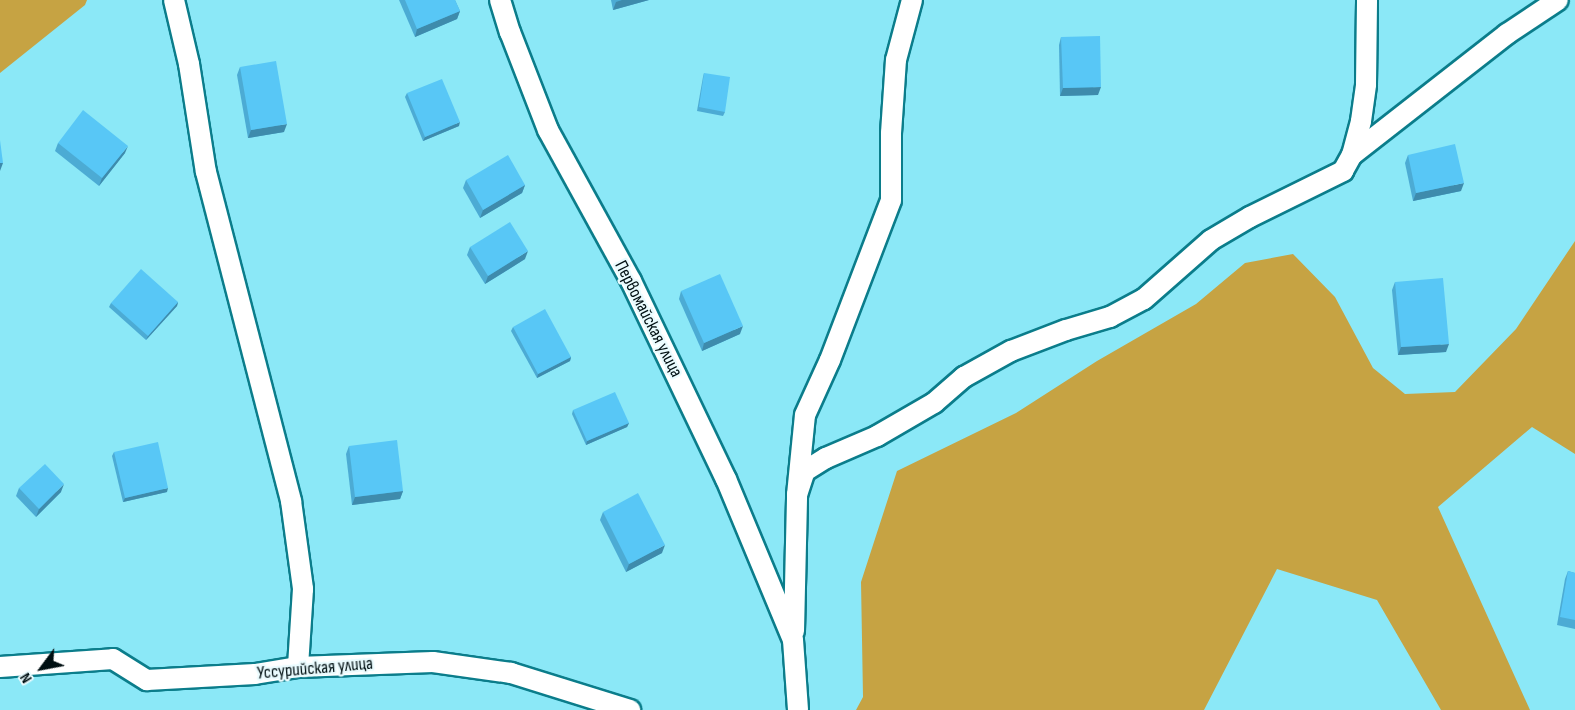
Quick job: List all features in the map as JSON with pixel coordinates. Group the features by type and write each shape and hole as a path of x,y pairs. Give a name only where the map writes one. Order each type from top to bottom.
{"street":[{"path":"174,0 189,64 206,172 291,501 303,589 298,667"},
{"name":"Первомайская улица","path":"500,0 548,130 660,338 726,479 793,639"},
{"name":"Первомайская улица","path":"798,710 793,639 797,495 805,415 830,360 891,200 891,133 896,60 912,0"},
{"path":"797,495 805,471 826,458 886,430 934,403 964,378 1011,351 1066,330 1110,318 1144,299 1212,240 1250,217 1343,171 1352,155 1361,121 1366,84 1367,0"},
{"path":"1352,155 1507,34 1558,0"},
{"name":"Уссурийская улица","path":"0,667 25,663 113,659 147,680 255,674 298,667 433,662 511,673 630,710"}],"shaded area":[{"path":"0,0 87,0 85,5 0,73"},
{"path":"1575,241 1575,454 1532,427 1438,507 1530,710 1441,710 1377,600 1277,569 1204,710 856,710 863,697 861,582 897,471 1016,413 1097,361 1196,304 1245,263 1293,254 1335,297 1373,368 1405,394 1455,392 1516,329"}],"building":[{"path":"405,0 455,0 460,11 417,29"},
{"path":"1100,36 1101,87 1063,88 1061,37"},
{"path":"276,61 287,124 251,130 240,67"},
{"path":"704,73 730,77 725,112 699,107"},
{"path":"442,79 460,122 425,137 407,93"},
{"path":"83,110 128,146 102,178 58,143"},
{"path":"0,140 3,163 0,163"},
{"path":"1455,144 1464,183 1416,193 1408,155"},
{"path":"508,155 525,185 483,210 466,180"},
{"path":"510,222 528,251 488,276 470,247"},
{"path":"141,269 178,302 148,336 111,303"},
{"path":"720,274 743,326 704,343 681,291"},
{"path":"1443,278 1449,344 1401,347 1395,282"},
{"path":"545,309 571,357 538,374 513,327"},
{"path":"615,392 629,423 587,441 573,410"},
{"path":"397,440 403,491 355,497 349,446"},
{"path":"158,442 168,488 125,498 114,452"},
{"path":"45,464 64,484 39,509 19,488"},
{"path":"638,493 665,545 629,564 603,512"},
{"path":"1568,571 1575,573 1575,620 1560,617"}]}
